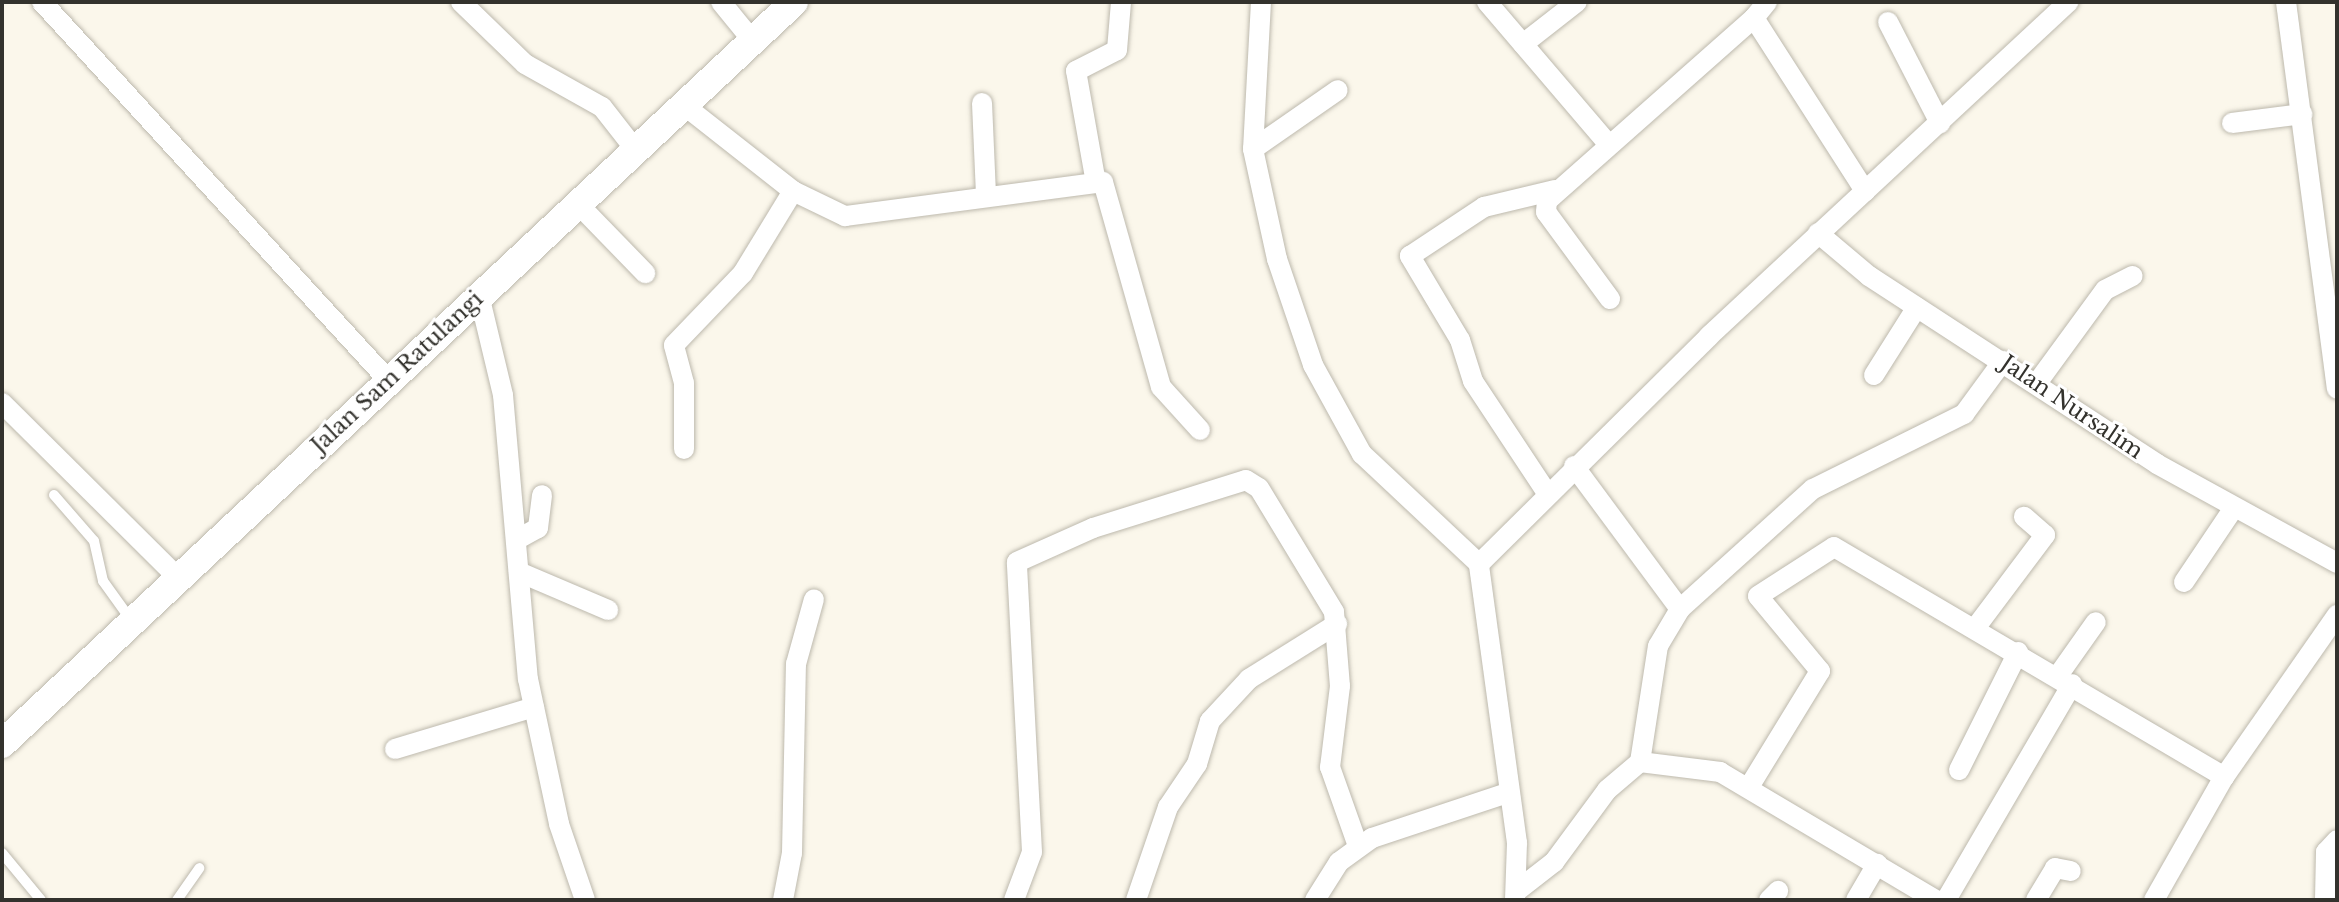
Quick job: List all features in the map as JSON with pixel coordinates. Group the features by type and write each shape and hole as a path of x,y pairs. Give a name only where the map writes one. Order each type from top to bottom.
{"street":[{"path":"42,2 390,382"},
{"path":"461,2 525,64 602,107 638,153"},
{"path":"721,2 752,40"},
{"name":"Jalan Sam Ratulangi","path":"2,744 577,203 638,153 794,2"},
{"path":"1096,183 1076,71 1117,50 1121,2"},
{"path":"1261,2 1253,149 1277,259 1342,424 1387,480 1479,564 1510,792 1516,895"},
{"path":"1487,2 1609,145"},
{"path":"1523,44 1577,2"},
{"path":"1479,564 1574,466 1818,233 2069,2"},
{"path":"2286,2 2337,389"},
{"path":"1547,493 1473,381 1454,330 1410,256 1484,207 1555,190 1761,10 1865,191"},
{"path":"1888,22 1940,123"},
{"path":"1253,149 1338,90"},
{"path":"982,103 998,194"},
{"path":"685,106 793,191 856,217 998,194 1103,182 1161,387 1200,430"},
{"path":"2232,123 2302,114"},
{"path":"1555,190 1546,212 1610,299"},
{"path":"684,449 684,383 674,345 743,273 793,191"},
{"path":"577,203 645,273"},
{"name":"Jalan Nursalim","path":"1818,233 1917,307 2233,509 2337,563"},
{"path":"2037,383 2105,290 2133,276"},
{"path":"479,295 495,341 534,707 585,900"},
{"path":"1874,375 1917,307"},
{"path":"1516,895 1554,862 1607,790 1640,762 1658,646 1680,609 1813,489 1964,414 2003,361"},
{"path":"2,403 179,579"},
{"path":"1574,466 1680,609"},
{"path":"1014,900 1015,882 1032,861 1019,560 1093,528 1250,481 1337,624 1340,686 1330,767 1358,846"},
{"path":"516,540 538,528 542,495"},
{"path":"2184,582 2233,509"},
{"path":"1976,627 2045,535 2024,517"},
{"path":"1749,787 1820,671 1757,599 1792,568 1840,547 2224,777"},
{"path":"519,572 608,610"},
{"path":"783,900 792,853 796,664 814,599"},
{"path":"2154,900 2224,777 2337,615"},
{"path":"1946,900 2096,622"},
{"path":"1136,900 1168,807 1197,764 1210,721 1249,679 1337,624"},
{"path":"1959,770 2018,652"},
{"path":"395,749 534,707"},
{"path":"1640,762 1720,772 1936,900"},
{"path":"1315,900 1358,846 1510,792"},
{"path":"2325,900 2326,852 2337,840"},
{"path":"1856,900 1877,864"},
{"path":"2036,900 2054,869 2071,871"}],"lane":[{"path":"54,495 94,541 103,581 132,622"},
{"path":"2,853 41,900"},
{"path":"177,900 199,868"}]}
